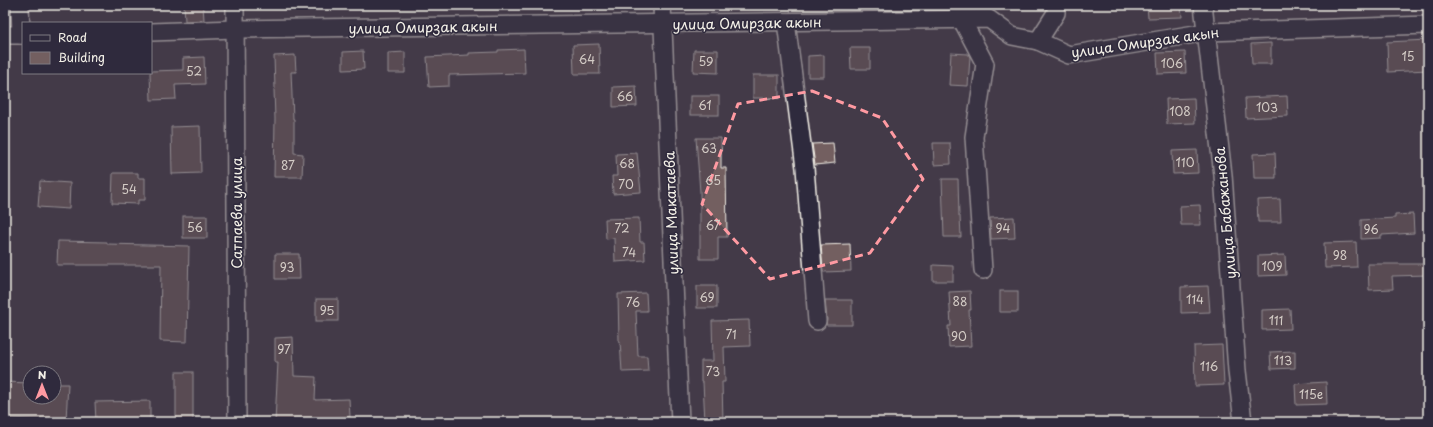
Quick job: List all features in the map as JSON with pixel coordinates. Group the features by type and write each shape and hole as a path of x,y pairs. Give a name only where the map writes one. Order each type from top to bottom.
{"street":[{"path":"16,35 20,5"},
{"name":"Сатпаева улица","path":"235,5 237,422"},
{"name":"улица Макатаева","path":"662,5 680,422"},
{"path":"1038,41 1056,13 1056,5"},
{"name":"улица Бабажанова","path":"1203,5 1223,176 1237,371 1243,422"},
{"path":"962,20 985,64 974,137 983,270"},
{"name":"улица Омирзак акын","path":"152,32 235,29 989,20 1012,36 1038,41 1069,55 1207,32 1428,25"},
{"path":"786,22 805,168 817,321"}],"highlighted area":[{"path":"812,91 882,118 923,179 870,253 770,279 702,204 738,104"}],"building":[{"path":"184,5 203,5 204,20 185,21"},
{"path":"1147,5 1181,5 1182,17 1148,18"},
{"path":"1428,40 1428,70 1388,72 1387,42"},
{"path":"1271,43 1271,64 1252,64 1251,44"},
{"path":"599,44 600,74 574,74 573,45"},
{"path":"850,48 870,48 870,69 851,69"},
{"path":"524,49 525,73 449,75 449,86 429,87 427,57 469,55 469,53"},
{"path":"694,50 718,50 718,73 693,72"},
{"path":"363,51 364,69 343,70 343,52"},
{"path":"405,52 405,73 388,73 388,53"},
{"path":"1185,52 1186,73 1158,74 1157,53"},
{"path":"951,53 968,54 970,57 968,86 949,85"},
{"path":"295,55 296,72 291,72 294,119 294,153 303,154 302,177 274,177 274,56"},
{"path":"824,55 824,77 808,77 808,56"},
{"path":"204,57 205,84 175,85 176,99 151,100 150,74 152,74 152,71 183,70 183,58"},
{"path":"753,75 779,75 779,98 753,98"},
{"path":"636,86 637,106 613,107 613,87"},
{"path":"690,96 719,96 719,115 690,115"},
{"path":"1287,96 1288,116 1246,118 1245,98"},
{"path":"1194,98 1195,123 1167,124 1166,99"},
{"path":"200,126 201,173 172,174 171,127"},
{"path":"696,138 721,138 721,168 726,168 727,237 718,237 718,259 700,259 700,192"},
{"path":"833,143 835,163 815,165 812,144"},
{"path":"933,143 950,143 951,164 934,165"},
{"path":"1197,150 1198,173 1173,174 1172,151"},
{"path":"637,153 641,192 613,194 612,176 617,176 616,154"},
{"path":"1275,153 1276,178 1254,178 1253,154"},
{"path":"113,173 138,173 138,178 145,178 145,200 138,200 138,204 112,203"},
{"path":"942,179 958,179 961,237 944,237"},
{"path":"40,181 70,183 69,209 38,207"},
{"path":"1280,199 1281,222 1258,222 1257,200"},
{"path":"1200,205 1201,225 1181,225 1180,206"},
{"path":"1413,214 1414,233 1381,235 1381,238 1361,239 1361,220 1395,218 1395,215"},
{"path":"183,216 207,216 207,238 183,238"},
{"path":"1014,217 1015,238 991,239 990,218"},
{"path":"639,218 640,242 644,242 645,260 615,262 614,238 606,239 605,219"},
{"path":"58,241 189,246 187,342 160,341 161,265 57,265"},
{"path":"1356,242 1357,267 1325,268 1324,243"},
{"path":"850,244 851,271 823,272 821,245"},
{"path":"275,254 299,254 300,279 275,279"},
{"path":"1285,255 1286,275 1258,276 1258,256"},
{"path":"1368,264 1427,264 1427,275 1392,276 1393,289 1369,290"},
{"path":"933,265 953,266 953,281 933,281"},
{"path":"697,286 717,286 717,308 697,308"},
{"path":"1208,286 1210,312 1181,313 1181,287"},
{"path":"970,291 971,310 969,310 971,346 949,347 948,326 951,326 949,292"},
{"path":"1000,291 1018,291 1018,312 1000,312"},
{"path":"646,293 647,311 636,311 638,356 647,356 648,371 622,372 619,341 618,294"},
{"path":"316,299 338,299 338,321 316,321"},
{"path":"825,300 852,300 852,325 826,325"},
{"path":"1290,309 1291,329 1262,330 1262,310"},
{"path":"749,320 750,346 724,347 725,382 722,382 723,422 705,422 703,382 701,382 701,361 713,361 712,321"},
{"path":"293,337 294,376 316,377 315,400 349,399 350,417 315,418 315,422 275,422 278,362 275,362 275,338"},
{"path":"1222,345 1224,385 1195,386 1194,346"},
{"path":"1295,351 1295,368 1271,369 1270,352"},
{"path":"176,372 193,372 193,422 176,422"},
{"path":"5,382 22,383 22,405 62,405 62,384 68,384 66,420 5,418"},
{"path":"1326,382 1327,404 1296,405 1295,384"},
{"path":"150,401 150,421 96,422 95,402"}]}
